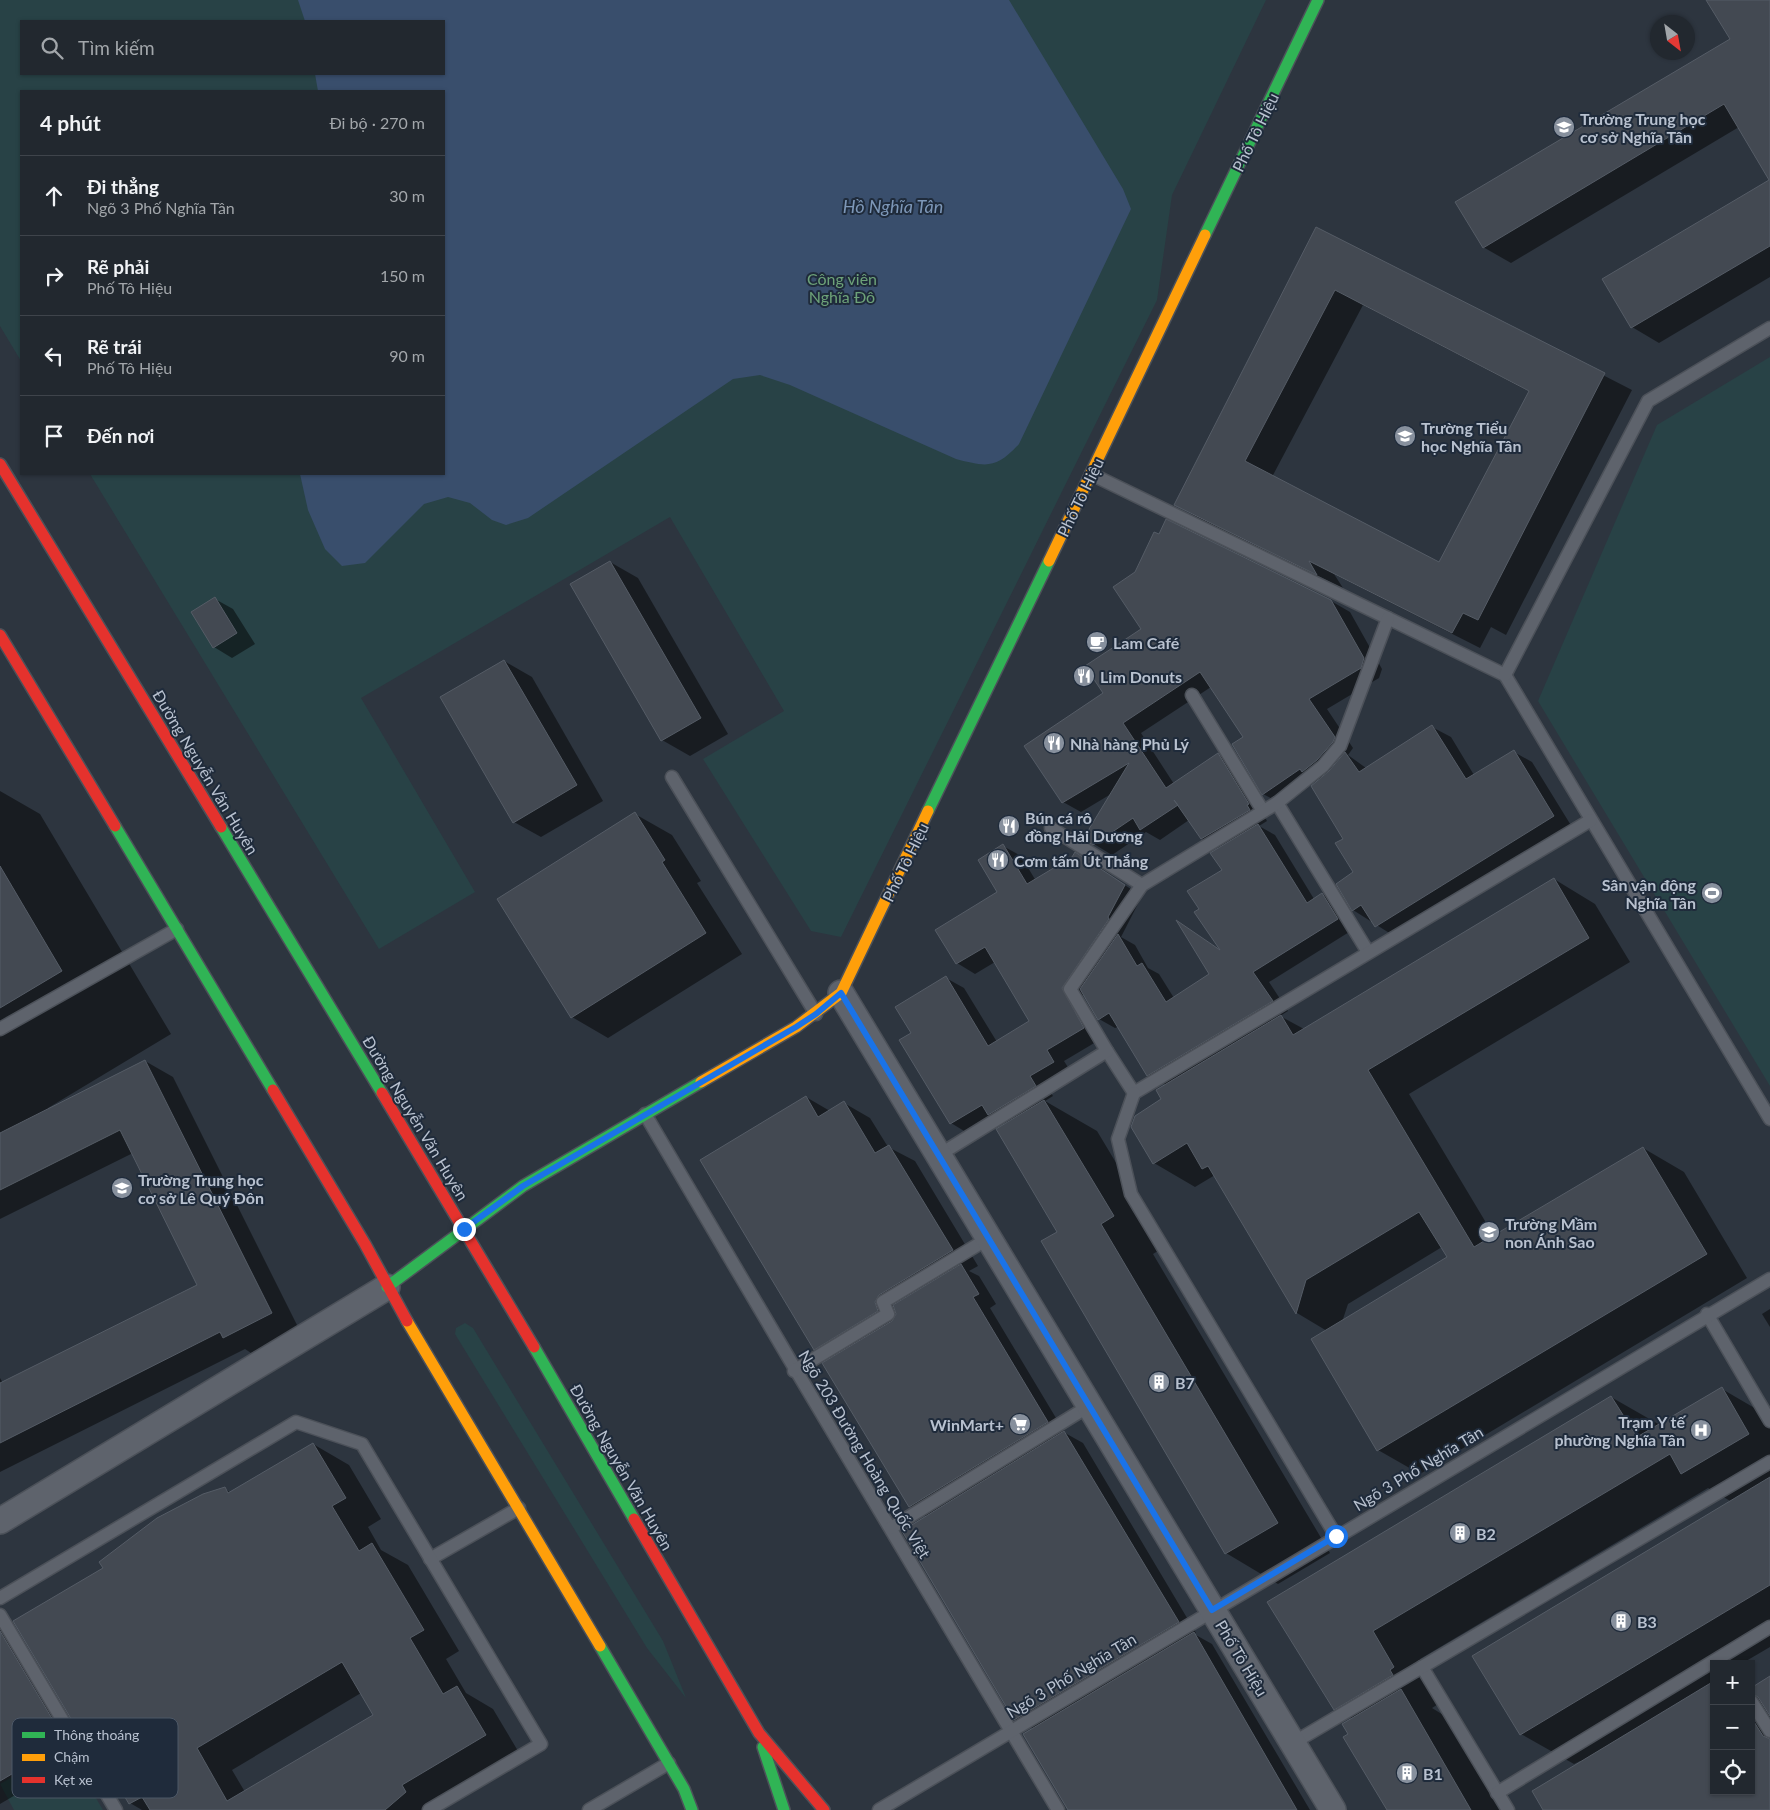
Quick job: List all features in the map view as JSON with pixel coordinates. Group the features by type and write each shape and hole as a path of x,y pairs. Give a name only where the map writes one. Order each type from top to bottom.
{"main road":[{"name":"Phố Tô Hiệu","path":"387,1287 523,1186 816,1014 841,993 1318,0"},
{"name":"Đường Nguyễn Văn Huyên","path":"0,464 464,1229 759,1733 824,1810"},
{"path":"0,635 364,1244 387,1287 669,1763 684,1789 692,1810"},
{"path":"759,1733 784,1810"},
{"path":"684,1789 704,1810"}],"street":[{"name":"Phố Tô Hiệu","path":"841,993 1333,1810"},
{"path":"0,1521 387,1287"}],"lane":[{"path":"1505,675 1648,401 1770,328"},
{"path":"1091,474 1505,675 1770,1119"},
{"path":"1134,1093 1106,1051 1070,989 1142,885 1276,803 1324,766 1340,746 1388,618"},
{"path":"0,664 13,656"},
{"path":"1192,695 1263,811"},
{"path":"672,777 816,1014"},
{"path":"1276,803 1368,952"},
{"path":"1336,1536 1131,1194 1118,1139 1134,1093 1591,820"},
{"path":"1051,828 1142,885"},
{"path":"0,1029 177,929"},
{"path":"939,1155 1106,1051"},
{"name":"Ngõ 203 Đường Hoàng Quốc Việt","path":"645,1114 794,1371 891,1528 1058,1810"},
{"path":"794,1371 888,1314 883,1302 989,1238"},
{"name":"Ngõ 3 Phố Nghĩa Tân","path":"879,1810 1707,1314 1770,1279"},
{"path":"1707,1314 1770,1421"},
{"path":"891,1528 1089,1406"},
{"path":"0,1598 296,1422 362,1444 541,1744 429,1810"},
{"path":"1293,1743 1770,1462"},
{"path":"430,1559 519,1508"},
{"path":"0,1615 61,1718"},
{"path":"1726,1660 1770,1627"},
{"path":"1422,1667 1508,1810"},
{"path":"1497,1793 1710,1669"},
{"path":"1754,1705 1770,1731"},
{"path":"589,1810 669,1763"},
{"path":"109,1798 116,1810"}],"green space":[{"name":"Công viên Nghĩa Đô","path":"0,0 1266,0 1172,195 1157,300 841,937 811,931 703,759 784,711 670,517 361,698 475,892 379,949 91,475 445,475 445,90 20,90 20,359 0,326"},
{"name":"Sân vận động Nghĩa Tân","path":"1770,357 1770,1086 1538,701 1657,425"},
{"path":"465,1323 473,1328 663,1641 686,1698 647,1648 455,1334 456,1328"},
{"path":"12,1777 12,1798 96,1798 103,1810 14,1810 0,1784"}],"water":[{"name":"Hồ Nghĩa Tân","path":"298,0 1009,0 1123,189 1131,209 1019,444 997,462 976,464 956,459 790,385 760,375 733,379 528,518 506,525 492,520 470,503 448,497 424,504 365,563 342,566 325,549 308,510 300,475 445,475 445,90 318,90 315,75 445,75 445,20 305,20"}],"building":[{"path":"1706,0 1770,0 1770,246 1631,328 1602,279 1769,180 1724,104 1483,248 1455,202 1730,39"},
{"path":"1316,227 1605,373 1478,620 1463,613 1452,633 1309,561 1317,575 1174,505","holes":["1335,290 1529,391 1439,562 1245,461"]},
{"path":"1166,519 1331,600 1364,658 1361,668 1309,699 1335,737 1333,742 1317,760 1302,772 1300,769 1262,795 1232,744 1243,737 1200,672 1123,723 1166,788 1218,753 1249,804 1247,805 1250,810 1201,839 1178,805 1140,830 1133,818 1093,845 1083,839 1129,763 1062,803 1024,746 1103,693 1085,666 1141,629 1113,587 1135,572 1154,532 1159,534"},
{"path":"610,561 701,718 661,741 570,584"},
{"path":"215,597 237,633 213,648 191,612"},
{"path":"504,660 577,785 513,823 440,697"},
{"path":"1432,725 1466,779 1514,750 1554,816 1375,927 1361,905 1352,911 1336,884 1353,872 1335,843 1343,839 1311,786 1329,771 1345,752 1359,772"},
{"path":"635,812 665,860 662,862 706,933 571,1018 497,899"},
{"path":"1258,824 1307,903 1322,893 1338,919 1253,972 1273,1001 1147,1076 1109,1013 1098,1020 1080,989 1118,934 1137,966 1142,963 1166,1002 1209,974 1176,920 1220,950 1194,912 1199,909 1187,891 1222,870 1210,853"},
{"path":"1003,844 1027,884 1072,857 1075,852 1125,885 1108,917 1109,919 1062,988 1084,1028 1047,1050 1054,1062 1030,1076 1036,1086 988,1115 982,1105 950,1124 899,1040 911,1033 895,1007 946,976 988,1046 1029,1021 985,947 956,964 935,930 997,892 978,860"},
{"path":"0,866 62,971 0,1008"},
{"path":"1554,878 1589,938 1368,1070 1474,1247 1643,1147 1707,1254 1377,1451 1311,1339 1447,1257 1419,1212 1306,1280 1296,1314 1208,1166 1202,1169 1187,1143 1153,1164 1131,1127 1135,1116 1161,1099 1156,1090 1281,1015 1293,1035"},
{"path":"145,1060 272,1313 223,1338 220,1332 0,1443 0,1383 197,1285 120,1130 0,1190 0,1133"},
{"path":"806,1096 818,1117 844,1101 875,1153 889,1145 953,1250 879,1295 875,1302 878,1311 814,1350 700,1160"},
{"name":"B7","path":"1044,1100 1114,1216 1101,1224 1278,1523 1225,1554 1041,1241 1057,1232 996,1129"},
{"path":"961,1264 979,1294 973,1297 1048,1422 909,1507 822,1363 892,1321 896,1314 893,1305"},
{"name":"B2","path":"1722,1387 1749,1434 1681,1474 1670,1454 1373,1631 1394,1667 1390,1670 1393,1675 1334,1710 1267,1602 1611,1396 1637,1437"},
{"path":"1064,1431 1179,1622 1014,1720 902,1531"},
{"path":"313,1443 346,1498 332,1506 359,1551 372,1543 424,1630 410,1638 443,1694 457,1686 486,1735 402,1785 406,1792 385,1810 150,1810 143,1798 178,1798 178,1718 71,1718 13,1621 103,1568 99,1562 157,1518 203,1494 225,1487 228,1493","holes":["342,1662 373,1715 227,1801 197,1748"]},
{"name":"B3","path":"1770,1477 1770,1585 1520,1735 1472,1656"},
{"path":"0,1631 52,1718 12,1718 12,1774 0,1781"},
{"path":"1194,1632 1297,1810 1068,1810 1023,1734"},
{"path":"1770,1676 1770,1716 1755,1695 1755,1685"},
{"path":"1710,1683 1710,1795 1755,1795 1755,1723 1763,1736 1770,1739 1770,1810 1543,1810 1532,1791"},
{"name":"B1","path":"1401,1689 1471,1810 1387,1810 1343,1737 1348,1734 1342,1724"},
{"path":"125,1798 140,1798 129,1804"}],"traffic: fast":[{"path":"1205,235 1318,0"},
{"path":"928,811 1049,561"},
{"path":"115,826 273,1090"},
{"path":"221,827 382,1093"},
{"path":"387,1287 523,1186 701,1082"},
{"path":"534,1347 634,1519"},
{"path":"600,1646 684,1789 692,1810"},
{"path":"763,1747 784,1810"}],"traffic: slow":[{"path":"1049,561 1205,235"},
{"path":"701,1082 796,1027 841,993 928,811"},
{"path":"407,1321 600,1646"}],"traffic: jam":[{"path":"0,464 221,827"},
{"path":"0,635 115,826"},
{"path":"273,1090 365,1244 407,1321"},
{"path":"382,1093 534,1347"},
{"path":"634,1519 759,1733 824,1810"}],"place":[{"name":"Trường Trung học cơ sở Nghĩa Tân","path":"1564,127"},
{"name":"Trường Tiểu học Nghĩa Tân","path":"1405,436"},
{"name":"Lam Café","path":"1097,642"},
{"name":"Lim Donuts","path":"1084,676"},
{"name":"Nhà hàng Phủ Lý","path":"1054,743"},
{"name":"Bún cá rô đồng Hải Dương","path":"1009,826"},
{"name":"Cơm tấm Út Thắng","path":"998,860"},
{"name":"Sân vận động Nghĩa Tân","path":"1712,893"},
{"name":"Trường Trung học cơ sở Lê Quý Đôn","path":"122,1188"},
{"name":"Trường Mầm non Ánh Sao","path":"1489,1232"},
{"name":"B7","path":"1159,1382"},
{"name":"WinMart+","path":"1020,1424"},
{"name":"Trạm Y tế phường Nghĩa Tân","path":"1701,1430"},
{"name":"B2","path":"1460,1533"},
{"name":"B3","path":"1621,1621"},
{"name":"B1","path":"1407,1773"}],"route":[{"path":"464,1229 523,1186 796,1027 816,1014 841,993 1212,1610 1336,1536"}]}
